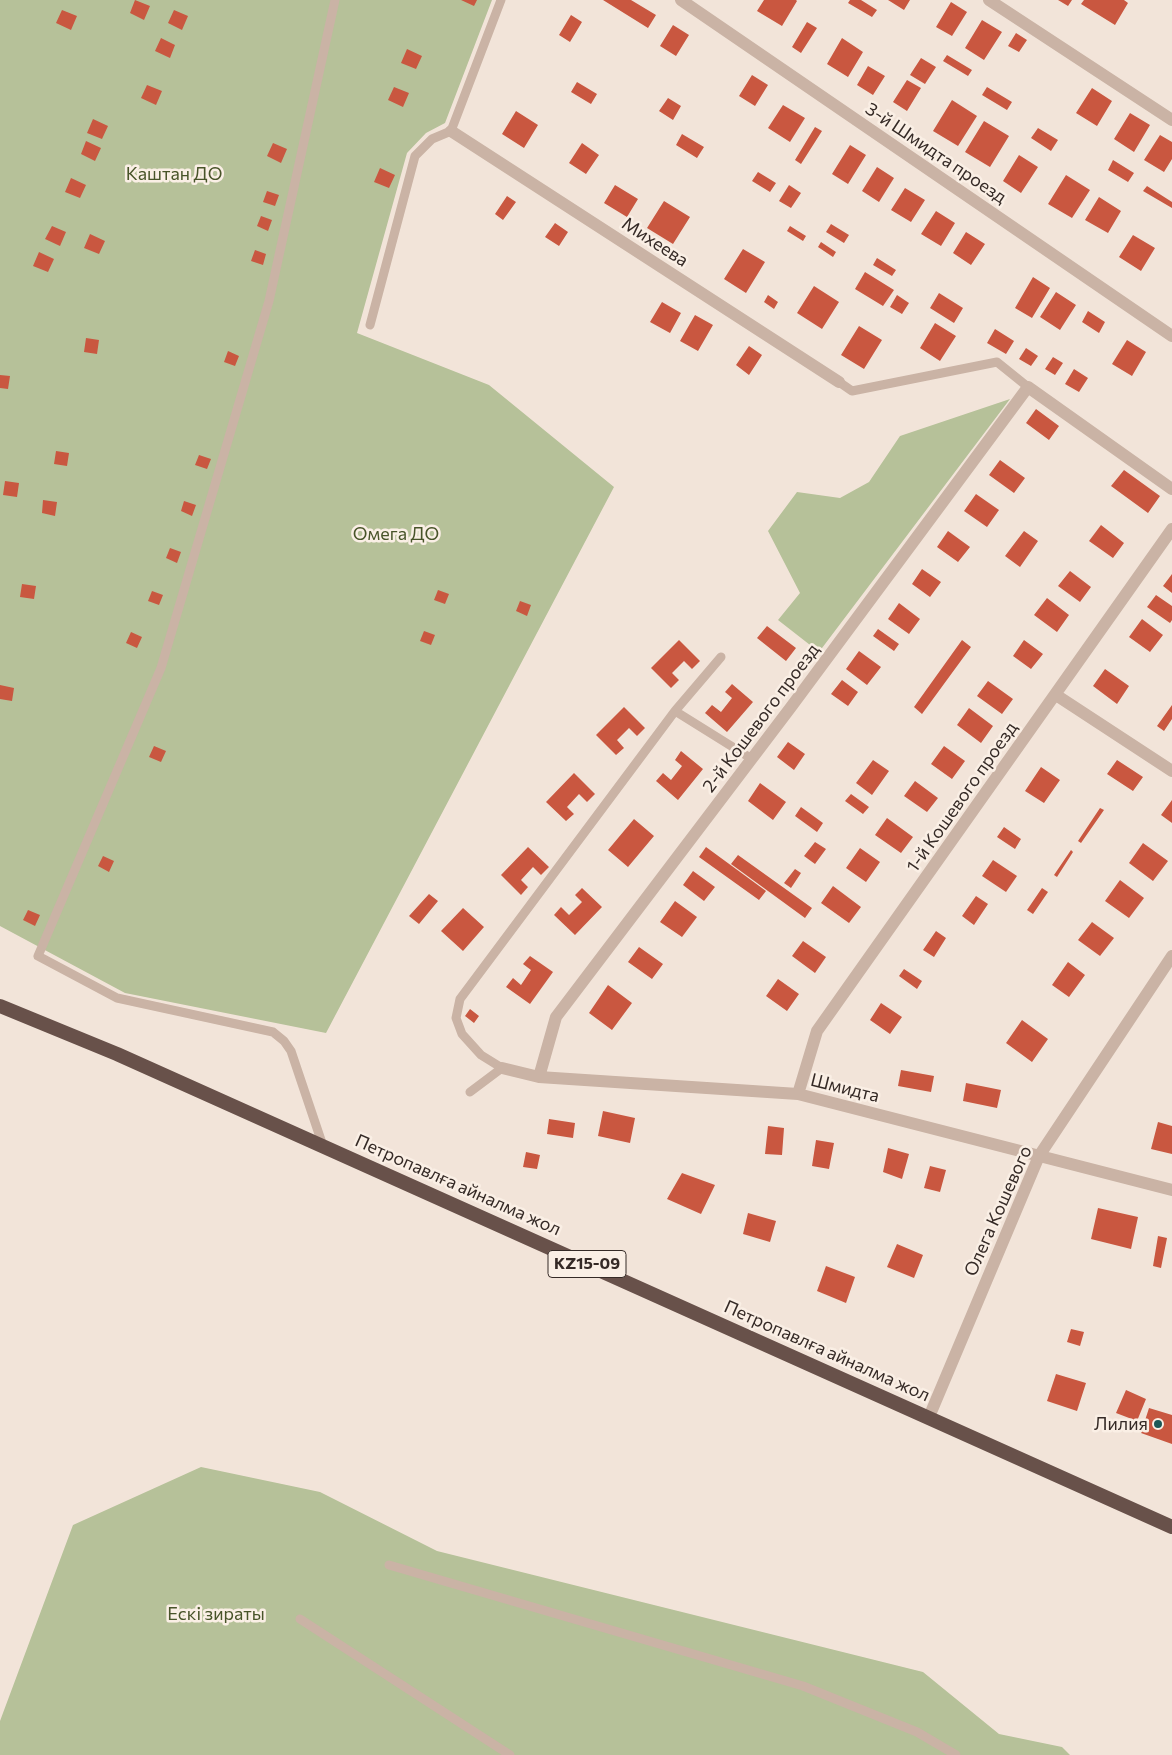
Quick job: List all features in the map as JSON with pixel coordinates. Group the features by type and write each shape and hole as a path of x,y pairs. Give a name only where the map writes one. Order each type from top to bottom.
{"highway":[{"name":"Петропавлға айналма жол","path":"0,1006 117,1054 324,1146 1172,1527"}],"street":[{"name":"3-й Шмидта проезд","path":"681,0 1172,336"},
{"path":"989,0 1172,120"},
{"name":"Михеева","path":"451,131 839,382"},
{"path":"1028,387 1172,490"},
{"name":"2-й Кошевого проезд","path":"539,1077 556,1017 752,759 1028,387"},
{"name":"1-й Кошевого проезд","path":"798,1094 817,1031 1172,529"},
{"path":"1056,694 1172,771"},
{"name":"Олега Кошевого","path":"929,1417 1039,1156 1172,956"},
{"name":"Шмидта","path":"502,1068 539,1077 798,1094 1172,1190"}],"lane":[{"path":"324,1146 291,1051 284,1041 273,1032 118,998 38,956 161,668 269,301 335,0"},
{"path":"370,326 415,156 432,139 451,131 501,0"},
{"path":"839,382 852,391 997,362 1028,387"},
{"path":"470,1092 502,1068 481,1055 462,1034 456,1018 460,999 675,710 721,657"},
{"path":"675,710 752,759"},
{"path":"389,1564 803,1686 917,1732 956,1755"},
{"path":"300,1619 510,1755"}],"green space":[{"path":"0,0 492,0 445,123 426,133 407,153 357,333 489,385 614,487 326,1033 125,993 0,926"},
{"path":"1010,399 819,652 778,620 800,593 768,531 797,492 840,498 869,482 900,436"},
{"name":"Ескі зираты","path":"201,1467 320,1492 437,1551 923,1672 999,1734 1062,1747 1070,1755 0,1755 0,1721 73,1525"}],"building":[{"path":"135,0 150,6 144,20 130,13"},
{"path":"461,0 477,0 474,6"},
{"path":"603,0 631,0 656,15 648,28"},
{"path":"764,0 797,1 782,26 757,11"},
{"path":"850,0 861,0 877,10 872,17 848,3"},
{"path":"888,0 910,0 904,10"},
{"path":"1058,0 1072,0 1068,6"},
{"path":"1084,0 1124,0 1128,3 1115,25 1081,4"},
{"path":"951,2 967,12 952,36 936,27"},
{"path":"62,10 77,16 71,30 56,23"},
{"path":"174,10 188,16 182,30 168,23"},
{"path":"571,15 582,22 570,42 559,35"},
{"path":"982,20 1002,32 984,60 965,48"},
{"path":"807,22 817,28 801,53 792,47"},
{"path":"673,25 689,35 676,56 660,46"},
{"path":"1016,33 1027,40 1019,52 1008,46"},
{"path":"161,38 175,45 170,58 155,51"},
{"path":"842,38 863,52 848,77 827,64"},
{"path":"407,49 422,56 416,69 401,63"},
{"path":"947,55 972,70 968,76 943,61"},
{"path":"921,58 936,67 925,84 910,75"},
{"path":"868,66 885,76 873,95 857,85"},
{"path":"752,75 768,85 755,106 739,96"},
{"path":"907,80 921,88 907,111 893,102"},
{"path":"577,82 597,94 591,104 571,92"},
{"path":"147,85 162,91 156,105 141,98"},
{"path":"394,87 409,93 403,107 388,100"},
{"path":"987,87 1012,102 1007,110 982,95"},
{"path":"1092,88 1112,101 1097,126 1076,113"},
{"path":"668,98 681,106 673,120 659,111"},
{"path":"952,100 977,116 958,146 933,131"},
{"path":"783,105 805,118 790,142 768,128"},
{"path":"516,111 538,125 524,148 502,134"},
{"path":"1130,113 1150,125 1134,152 1114,139"},
{"path":"93,119 108,126 102,139 87,133"},
{"path":"984,121 1009,136 990,167 965,152"},
{"path":"815,127 822,131 801,164 795,160"},
{"path":"1038,128 1058,140 1051,151 1031,138"},
{"path":"682,134 704,147 697,158 676,145"},
{"path":"1160,135 1172,142 1172,159 1164,172 1144,160"},
{"path":"86,141 101,148 95,161 81,154"},
{"path":"273,143 287,149 281,163 267,156"},
{"path":"582,143 599,155 586,174 569,163"},
{"path":"850,145 866,155 848,184 832,174"},
{"path":"1019,155 1038,167 1021,193 1003,181"},
{"path":"1113,160 1134,173 1128,182 1108,170"},
{"path":"877,167 894,178 879,202 862,191"},
{"path":"380,168 395,175 389,188 374,182"},
{"path":"758,172 776,183 770,192 752,181"},
{"path":"1066,175 1090,190 1072,218 1048,204"},
{"path":"71,178 86,185 80,198 65,192"},
{"path":"615,185 638,199 627,217 604,203"},
{"path":"789,185 801,193 791,208 779,201"},
{"path":"1147,186 1172,202 1172,208 1143,191"},
{"path":"905,188 925,200 911,222 891,210"},
{"path":"267,191 279,195 275,206 263,202"},
{"path":"507,196 516,202 503,220 495,214"},
{"path":"1099,197 1121,211 1108,233 1085,220"},
{"path":"664,201 690,217 673,244 647,228"},
{"path":"936,211 955,223 941,246 921,234"},
{"path":"261,216 272,220 268,231 257,226"},
{"path":"555,223 568,232 559,246 545,237"},
{"path":"831,224 849,235 844,243 826,232"},
{"path":"52,226 66,232 60,246 45,239"},
{"path":"790,226 806,236 803,241 787,231"},
{"path":"966,232 985,244 971,265 953,253"},
{"path":"90,234 105,241 99,254 84,248"},
{"path":"1133,235 1155,248 1141,271 1119,257"},
{"path":"821,242 836,252 833,257 818,247"},
{"path":"743,249 765,262 746,293 724,279"},
{"path":"255,250 266,254 263,265 251,261"},
{"path":"39,252 54,259 48,272 33,266"},
{"path":"877,258 896,270 892,276 873,265"},
{"path":"865,272 894,290 883,306 855,289"},
{"path":"1033,277 1050,288 1032,318 1015,308"},
{"path":"814,286 839,302 822,329 797,313"},
{"path":"1056,292 1076,305 1060,330 1040,317"},
{"path":"939,293 963,308 954,323 930,308"},
{"path":"768,295 778,302 774,309 764,302"},
{"path":"897,295 909,303 902,314 890,307"},
{"path":"662,302 681,313 670,333 650,322"},
{"path":"1088,311 1105,322 1099,333 1082,322"},
{"path":"695,315 713,325 698,351 680,341"},
{"path":"935,323 956,336 940,361 920,348"},
{"path":"859,326 882,340 864,369 841,355"},
{"path":"995,329 1014,341 1006,354 987,343"},
{"path":"86,338 99,340 97,354 84,352"},
{"path":"1127,340 1146,352 1132,376 1112,364"},
{"path":"749,346 762,355 749,375 736,365"},
{"path":"1026,348 1038,356 1031,366 1019,359"},
{"path":"228,351 239,356 235,366 224,362"},
{"path":"1053,357 1063,363 1055,375 1045,369"},
{"path":"1074,369 1088,378 1079,392 1065,384"},
{"path":"0,375 10,376 8,389 0,388"},
{"path":"1036,409 1059,426 1049,440 1026,423"},
{"path":"56,451 69,453 67,466 54,464"},
{"path":"199,455 211,459 207,469 195,465"},
{"path":"1000,460 1025,478 1014,493 989,475"},
{"path":"1124,470 1160,496 1148,513 1111,486"},
{"path":"5,481 19,483 17,497 3,495"},
{"path":"976,494 999,510 987,527 964,511"},
{"path":"43,500 57,502 55,516 42,513"},
{"path":"184,501 196,505 192,516 181,511"},
{"path":"1101,525 1124,543 1113,558 1089,541"},
{"path":"948,531 970,547 958,562 937,547"},
{"path":"1024,531 1038,541 1020,567 1005,556"},
{"path":"170,548 181,552 177,563 166,558"},
{"path":"922,569 941,582 930,597 912,584"},
{"path":"1070,571 1091,587 1080,602 1058,586"},
{"path":"1172,574 1172,593 1163,586"},
{"path":"22,584 36,586 34,599 20,597"},
{"path":"438,590 449,594 445,604 434,600"},
{"path":"152,591 163,595 159,605 148,601"},
{"path":"1156,595 1172,606 1172,620 1170,623 1147,607"},
{"path":"1047,598 1069,615 1057,632 1034,615"},
{"path":"520,601 531,605 527,616 516,611"},
{"path":"899,603 920,619 909,634 888,619"},
{"path":"1142,619 1163,635 1150,652 1129,637"},
{"path":"767,626 796,648 786,661 757,638"},
{"path":"878,629 899,644 894,651 873,636"},
{"path":"424,631 435,635 431,645 420,641"},
{"path":"131,632 142,637 137,648 126,643"},
{"path":"679,640 700,661 692,669 684,661 672,673 679,680 671,688 651,668"},
{"path":"962,640 971,647 922,714 914,707"},
{"path":"1024,640 1043,654 1031,669 1013,656"},
{"path":"859,651 881,667 867,685 846,669"},
{"path":"1105,669 1129,686 1117,704 1093,686"},
{"path":"842,680 858,692 848,706 831,694"},
{"path":"988,681 1013,699 1002,714 977,696"},
{"path":"732,684 753,702 727,732 705,713 712,705 721,712 732,698 725,692"},
{"path":"0,685 14,688 12,701 0,699"},
{"path":"1172,705 1172,719 1164,731 1157,726"},
{"path":"624,707 645,728 637,736 629,728 617,740 624,748 616,755 596,735"},
{"path":"969,708 993,726 981,743 957,725"},
{"path":"788,742 805,754 794,770 777,757"},
{"path":"154,746 166,751 161,762 149,757"},
{"path":"944,746 965,761 952,779 931,764"},
{"path":"681,751 703,769 678,800 656,781 663,773 671,780 682,766 675,760"},
{"path":"873,760 889,771 872,795 856,783"},
{"path":"1117,760 1143,777 1133,791 1107,774"},
{"path":"1041,767 1060,780 1044,803 1025,791"},
{"path":"574,773 595,794 587,802 579,794 567,807 574,814 566,821 546,802"},
{"path":"915,781 938,798 927,812 904,796"},
{"path":"760,783 786,802 773,820 748,801"},
{"path":"851,794 869,807 863,814 845,801"},
{"path":"1172,800 1172,823 1161,815"},
{"path":"801,807 823,823 817,832 795,816"},
{"path":"1100,808 1104,810 1081,843 1078,841"},
{"path":"887,818 913,837 901,853 875,835"},
{"path":"634,819 654,836 628,867 608,850"},
{"path":"1004,827 1021,839 1015,849 997,837"},
{"path":"815,842 826,849 815,864 804,856"},
{"path":"1143,843 1168,861 1153,881 1129,863"},
{"path":"528,847 549,867 541,875 533,867 521,880 528,887 521,895 501,875"},
{"path":"706,847 766,891 759,900 699,857"},
{"path":"860,848 880,862 866,882 846,868"},
{"path":"1071,850 1073,852 1057,877 1054,875"},
{"path":"738,855 812,908 805,918 731,864"},
{"path":"103,856 114,861 109,872 98,866"},
{"path":"993,860 1017,876 1006,892 982,876"},
{"path":"795,869 801,873 791,888 784,883"},
{"path":"693,871 715,887 704,901 683,885"},
{"path":"1120,880 1144,898 1129,918 1105,901"},
{"path":"833,886 861,907 849,923 821,903"},
{"path":"582,888 602,907 575,935 554,915 561,907 569,915 582,902 575,895"},
{"path":"1042,888 1048,892 1033,914 1027,910"},
{"path":"429,894 438,901 419,924 409,916"},
{"path":"976,896 988,904 974,925 962,916"},
{"path":"675,901 697,917 682,937 660,922"},
{"path":"463,908 484,927 463,951 441,931"},
{"path":"28,910 40,915 35,926 23,920"},
{"path":"1092,922 1114,938 1100,956 1078,940"},
{"path":"936,931 946,938 934,957 923,950"},
{"path":"803,941 826,957 815,973 792,956"},
{"path":"639,947 663,964 652,979 628,962"},
{"path":"530,956 553,972 530,1004 506,987 513,978 521,985 531,970 523,964"},
{"path":"1068,962 1085,975 1069,997 1052,985"},
{"path":"904,969 922,981 917,989 899,976"},
{"path":"778,979 799,994 787,1011 766,996"},
{"path":"608,985 632,1003 612,1030 589,1013"},
{"path":"881,1003 902,1017 890,1034 870,1020"},
{"path":"470,1009 479,1016 474,1023 465,1016"},
{"path":"1022,1020 1048,1039 1032,1062 1006,1043"},
{"path":"901,1070 934,1076 931,1092 898,1086"},
{"path":"966,1083 1001,1090 997,1108 963,1101"},
{"path":"603,1111 635,1118 630,1143 598,1136"},
{"path":"549,1119 575,1123 573,1138 547,1134"},
{"path":"1158,1122 1172,1126 1172,1154 1151,1149"},
{"path":"768,1126 784,1128 782,1155 765,1154"},
{"path":"816,1140 834,1143 829,1169 812,1166"},
{"path":"888,1148 909,1154 902,1179 883,1172"},
{"path":"526,1152 540,1155 537,1169 523,1167"},
{"path":"930,1166 946,1170 940,1192 924,1188"},
{"path":"682,1173 715,1185 701,1214 667,1199"},
{"path":"1098,1208 1138,1217 1131,1249 1091,1239"},
{"path":"748,1213 776,1221 770,1242 743,1234"},
{"path":"1158,1236 1167,1238 1161,1268 1153,1266"},
{"path":"897,1244 923,1255 914,1278 887,1267"},
{"path":"826,1266 855,1277 846,1303 817,1291"},
{"path":"1071,1329 1084,1332 1080,1346 1067,1342"},
{"path":"1056,1374 1086,1383 1077,1411 1047,1401"},
{"path":"1126,1390 1146,1399 1137,1421 1116,1413"},
{"name":"Лилия","path":"1149,1408 1172,1415 1172,1444 1141,1433"}],"place":[{"name":"Лилия","path":"1158,1424"}],"park label":[{"name":"Каштан ДО","path":"174,174"},
{"name":"Омега ДО","path":"396,534"}]}
